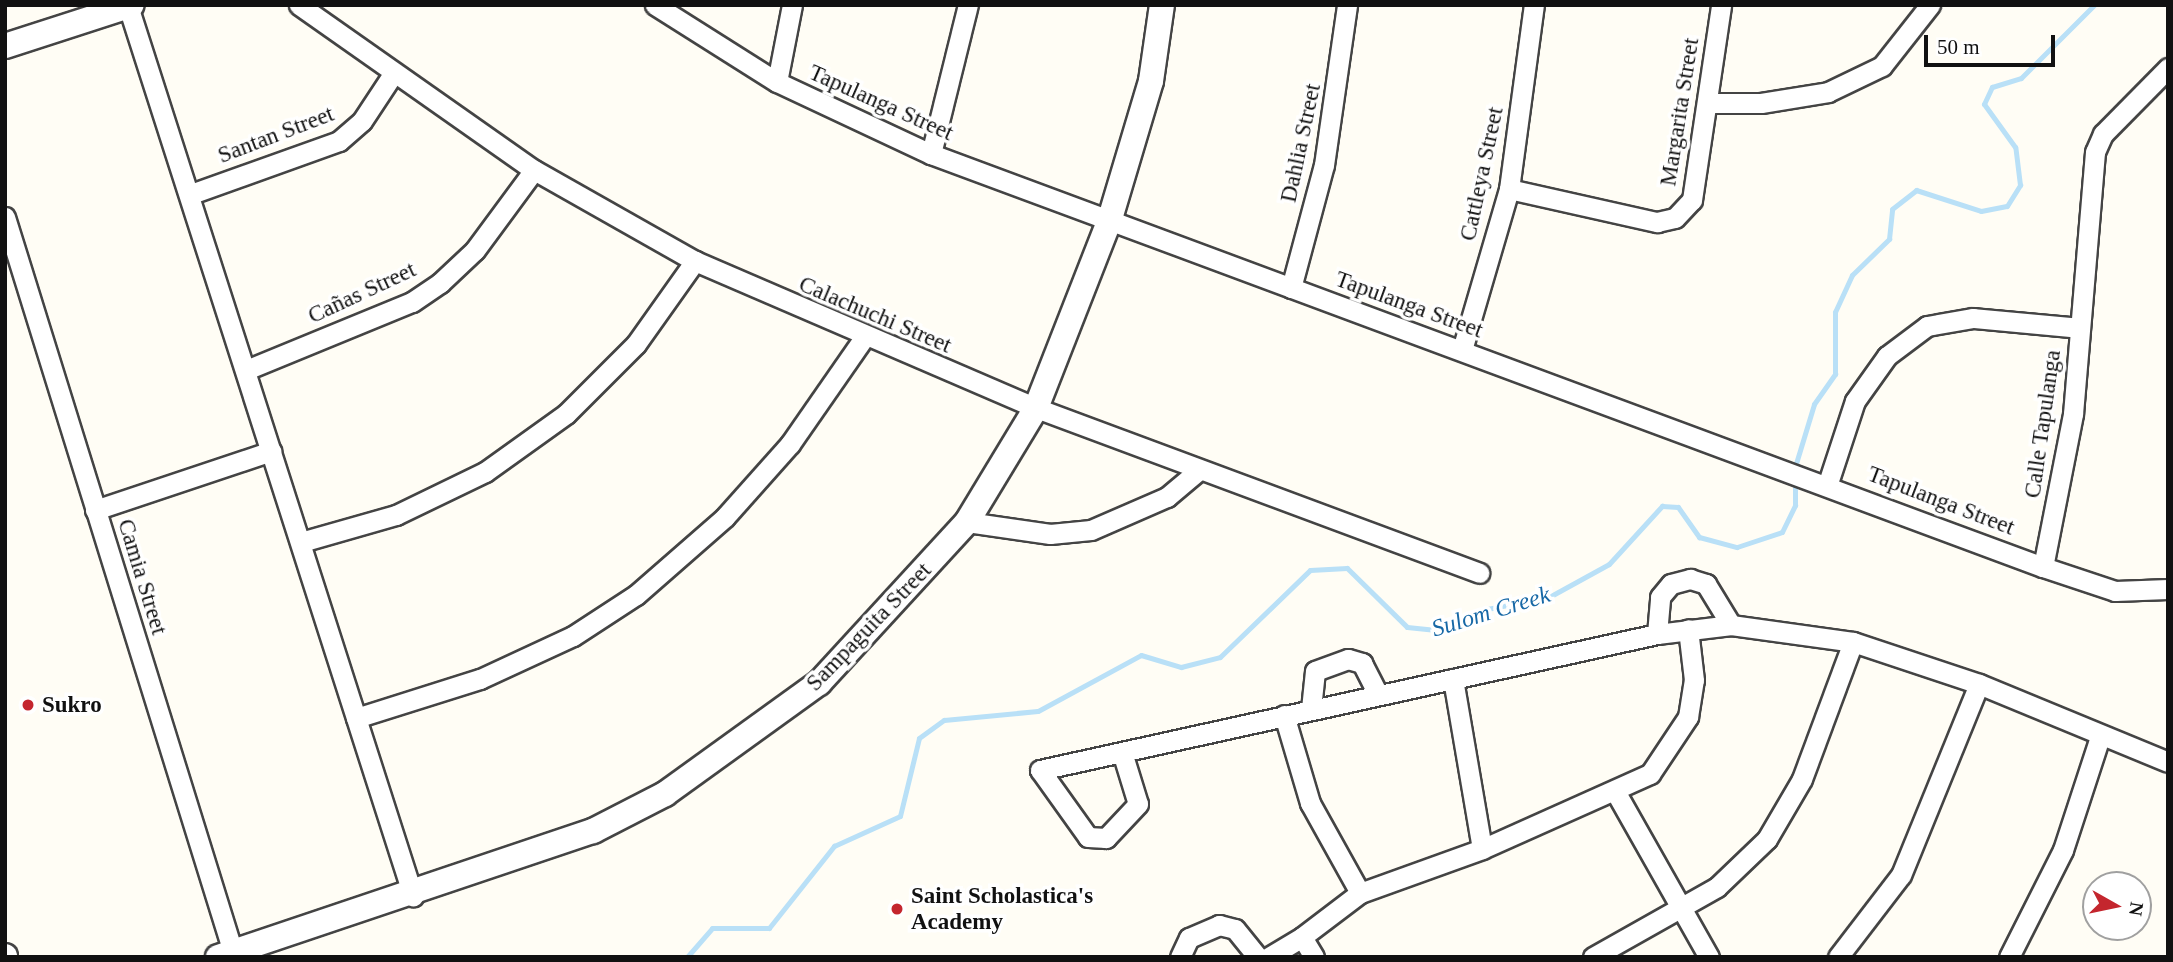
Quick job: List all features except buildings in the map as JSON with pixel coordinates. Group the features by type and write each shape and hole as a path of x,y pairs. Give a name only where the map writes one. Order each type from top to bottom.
{"street":[{"name":"Calachuchi Street","path":"299,5 393,74 534,170 695,261 863,339 1036,408 1479,573"},
{"name":"Tapulanga Street","path":"655,5 777,82 931,154 1109,222 1631,410 2043,567 2115,591 2168,589"},
{"path":"777,82 792,5"},
{"path":"931,154 968,5"},
{"name":"Sampaguita Street","path":"225,954 413,896 593,831 665,794 819,683 967,522 1036,408 1109,222 1152,81 1162,5"},
{"name":"Dahlia Street","path":"1291,288 1324,165 1348,5"},
{"name":"Cattleya Street","path":"1462,351 1509,189 1534,5"},
{"name":"Margarita Street","path":"1509,189 1657,222 1675,218 1692,200 1711,103 1721,5"},
{"path":"1711,103 1761,103 1828,92 1882,66 1930,5"},
{"path":"5,46 130,6 413,896"},
{"name":"Calle Tapulanga","path":"2043,567 2067,458 2095,152 2103,134 2168,68"},
{"name":"Santan Street","path":"191,194 339,141 362,121 393,74"},
{"name":"Cañas Street","path":"246,370 412,302 440,283 475,250 534,170"},
{"name":"Camia Street","path":"5,217 95,510 225,954"},
{"path":"300,542 396,515 485,472 545,429 636,344 695,261"},
{"name":"Calle Tapulanga","path":"1828,484 1855,401 1887,356 1927,326 1973,318 2080,328"},
{"path":"356,718 480,679 573,636 636,595 725,517 790,444 863,339"},
{"path":"95,510 271,451"},
{"path":"967,522 1050,534 1091,530 1167,497 1199,470"},
{"path":"1657,634 1660,597 1671,584 1690,579 1706,584 1731,625"},
{"path":"1122,752 1138,804 1106,838 1088,837 1040,770 1657,634 1731,625 1853,642 1979,684 2100,737 2168,762"},
{"path":"1269,957 1302,937 1360,893 1482,849 1650,774 1688,717 1694,680 1688,629"},
{"path":"1593,957 1680,910 1742,866 1787,809 1853,642"},
{"path":"1311,709 1315,671 1348,659 1362,663 1378,694"},
{"path":"1453,679 1482,849"},
{"path":"1838,957 1901,875 1979,684"},
{"path":"1284,715 1310,803 1360,893"},
{"path":"2009,957 2063,850 2100,737"},
{"path":"1615,791 1709,957"},
{"path":"1180,957 1189,938 1219,925 1235,929 1258,957"},
{"path":"1302,937 1314,957"}],"waterway":[{"name":"Sulom Creek","path":"1794,470 1814,404 1835,374 1835,312 1852,275 1889,239 1892,209 1916,190 1981,211 2007,206 2020,185 2015,147 1984,104 1992,87 2021,78 2094,5"},
{"name":"Sulom Creek","path":"687,957 712,928 769,928 834,846 900,816 919,738 944,720 1038,711 1141,655 1181,667 1220,657 1310,570 1347,568 1407,627 1446,631 1482,610 1549,597 1609,564 1662,506 1678,507 1699,537 1737,547 1782,532 1795,505 1795,480"}],"place":[{"name":"Sukro","path":"28,705"},
{"name":"Saint Scholastica's Academy","path":"897,909"}]}
